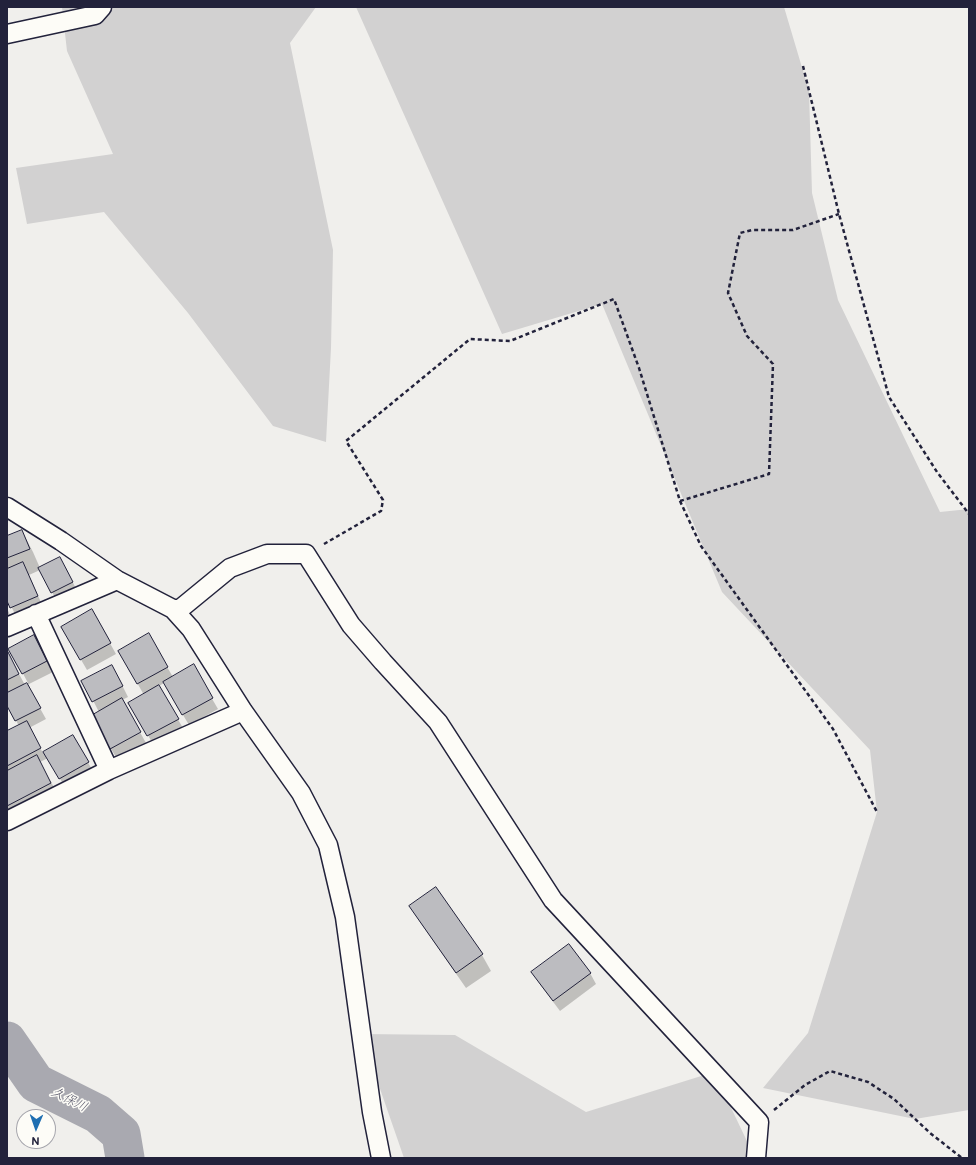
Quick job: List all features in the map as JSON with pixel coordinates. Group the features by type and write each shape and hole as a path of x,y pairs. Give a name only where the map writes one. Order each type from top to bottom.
{"street":[{"path":"7,34 95,15 102,7"},
{"path":"7,506 117,580 173,609 191,629 243,711 301,793 328,845 345,917 372,1112 381,1158"},
{"path":"173,609 180,609 230,568 267,554 306,554 351,625 438,722 553,900 759,1122 756,1158"},
{"path":"7,627 117,580"},
{"path":"36,614 109,770"},
{"path":"7,821 109,770 243,711"}],"path":[{"path":"803,66 839,214 889,397 937,472 969,514"},
{"path":"680,501 769,474 773,364 747,336 728,294 740,233 752,230 793,230 839,214"},
{"path":"306,554 381,510 383,500 346,441 470,338 510,341 614,299 639,368 680,501 701,546 833,729 877,812"},
{"path":"759,1122 805,1085 830,1072 868,1082 894,1099 930,1133 962,1158"}],"shaded area":[{"path":"62,7 316,7 290,43 333,250 331,348 326,442 273,426 188,313 104,212 27,224 16,168 113,154 67,51"},
{"path":"356,7 784,7 809,91 812,193 838,300 940,512 969,509 969,1110 915,1119 763,1088 808,1033 877,812 870,750 722,592 602,304 502,334"},
{"path":"361,1034 455,1035 586,1112 714,1072 755,1158 404,1158"}],"building":[{"path":"22,530 30,549 7,558 7,536"},
{"path":"60,557 73,582 51,593 38,568"},
{"path":"23,562 38,596 10,608 7,601 7,569"},
{"path":"92,609 111,643 80,660 61,627"},
{"path":"149,633 168,667 137,684 118,651"},
{"path":"34,635 47,661 22,674 8,649"},
{"path":"7,650 19,674 7,680"},
{"path":"194,664 213,698 182,715 163,682"},
{"path":"112,665 123,686 92,702 81,681"},
{"path":"27,683 41,708 15,721 7,706 7,693"},
{"path":"159,685 179,719 147,736 128,703"},
{"path":"122,698 141,732 110,749 91,716"},
{"path":"27,721 41,748 7,766 7,731"},
{"path":"73,735 89,762 59,779 43,752"},
{"path":"37,755 51,783 7,806 7,771"},
{"path":"436,887 483,954 456,973 409,906"},
{"path":"569,944 591,973 553,1001 531,972"}],"waterway":[{"name":"久保川","path":"7,1041 36,1083 98,1114 121,1134 125,1158"}]}
